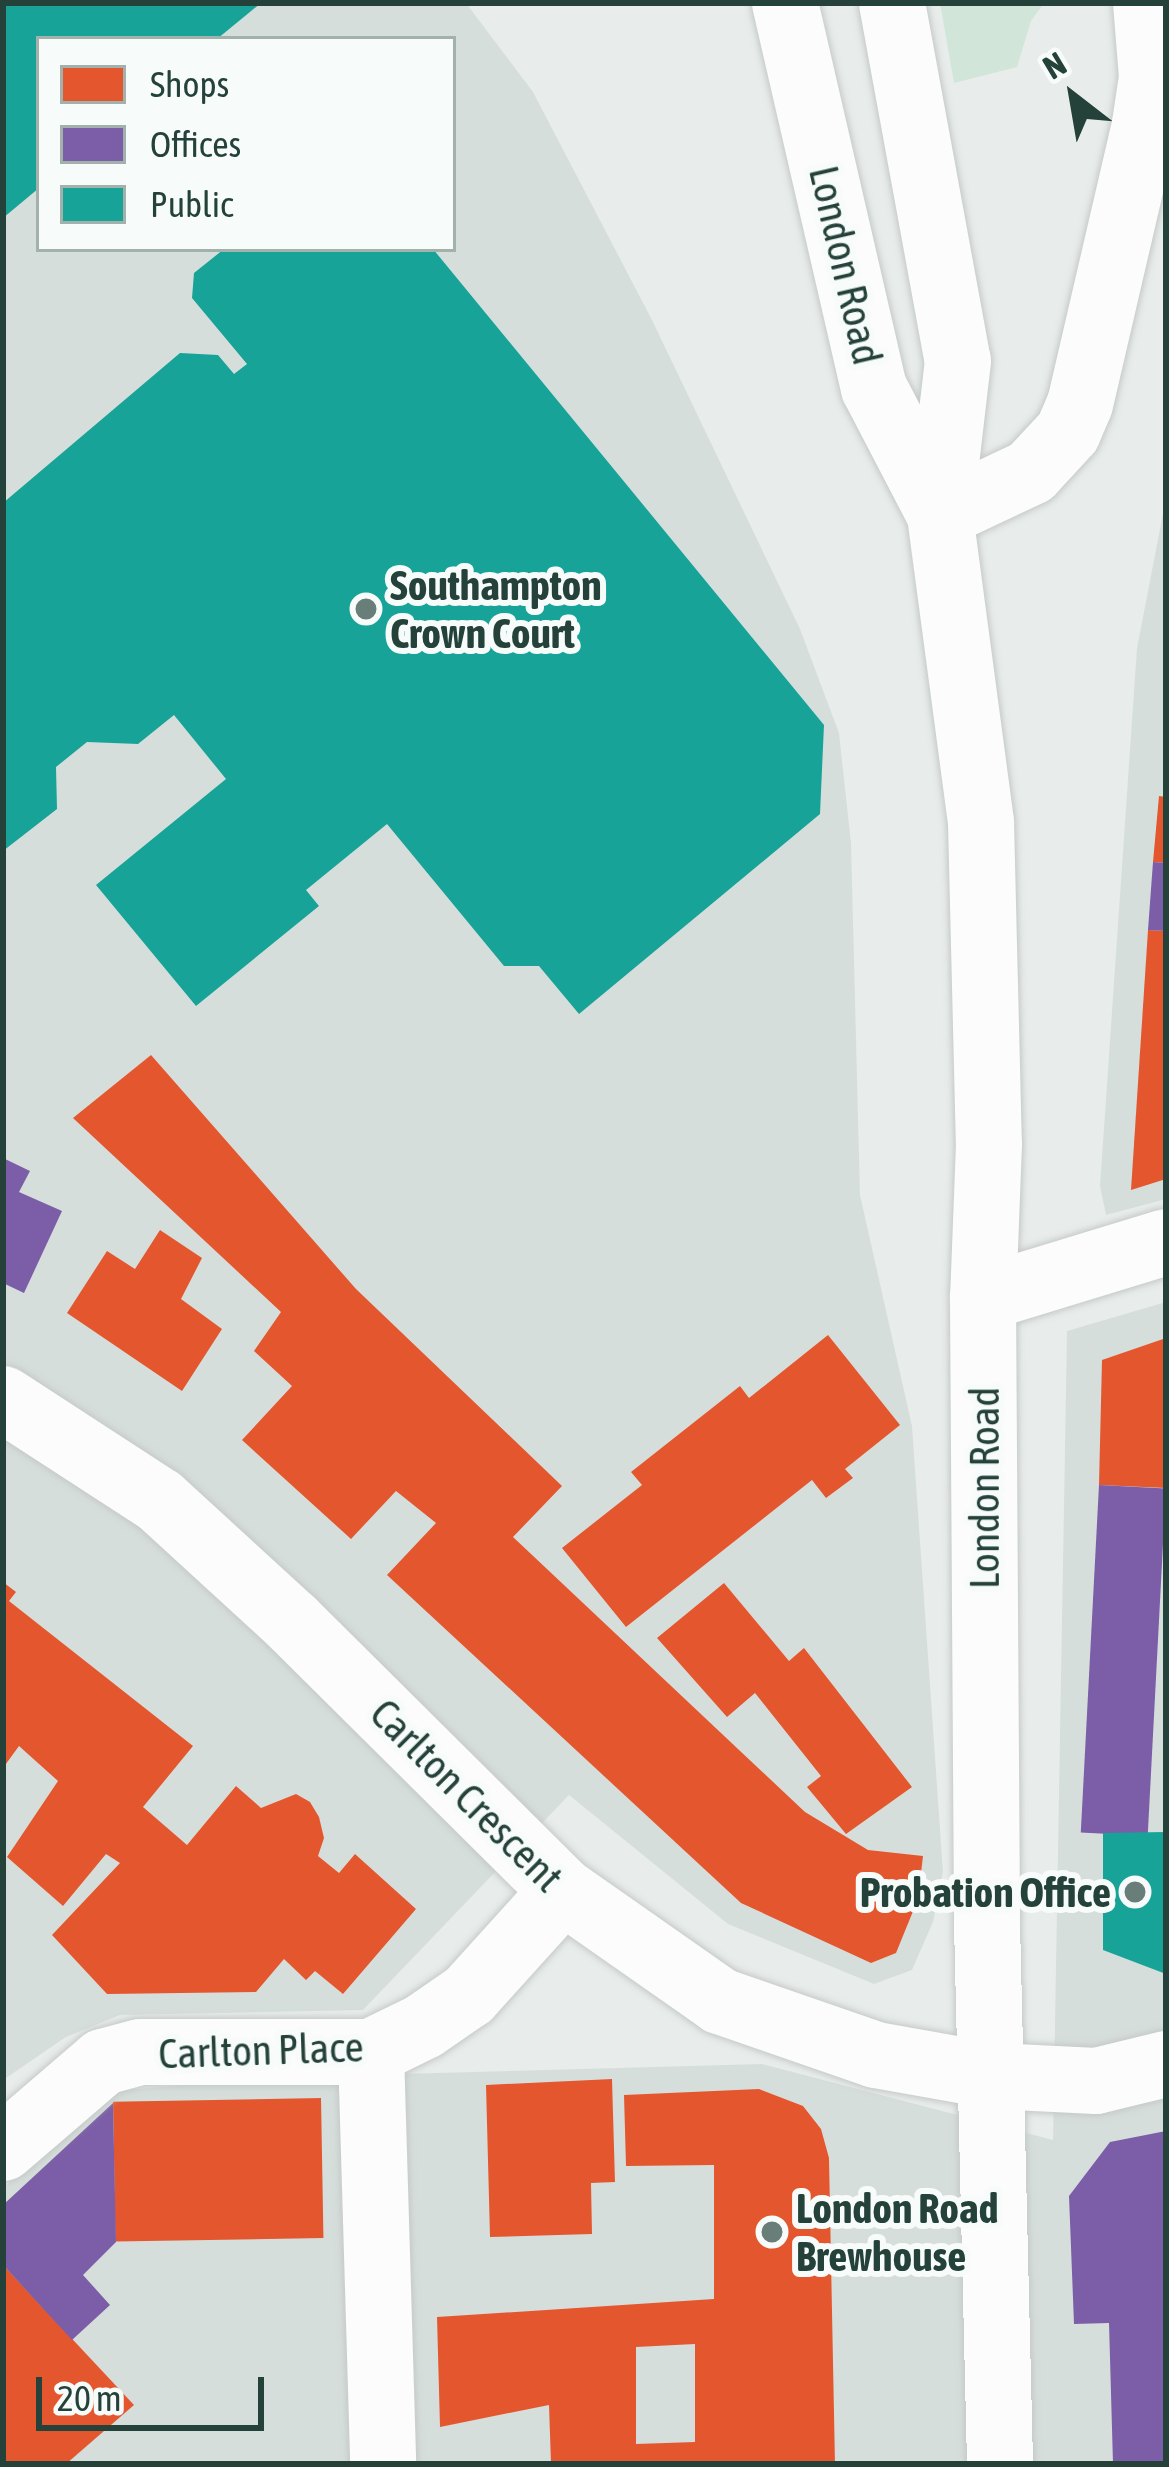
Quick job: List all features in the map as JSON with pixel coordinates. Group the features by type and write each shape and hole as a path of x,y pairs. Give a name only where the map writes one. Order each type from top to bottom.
{"street":[{"name":"London Road","path":"785,3 874,388 940,515"},
{"name":"London Road","path":"892,3 958,362 940,515 981,822 989,1144 982,1298 987,1923 1000,2464"},
{"path":"940,515 1031,472 1068,432 1080,404 1152,77 1146,3"},
{"path":"982,1298 1166,1243"},
{"name":"Carlton Crescent","path":"3,1399 160,1501 292,1622 563,1891 720,2001 876,2055 994,2076 1096,2081 1166,2064"},
{"name":"Carlton Place","path":"3,2148 103,2062 140,2053 371,2052 424,2026 469,1995 563,1891"},
{"path":"371,2052 383,2464"}],"shaded area":[{"path":"3,3 466,3 533,92 652,320 800,629 839,733 851,843 860,1195 912,1426 943,1872 933,1922 912,1970 874,1984 728,1924 569,1795 363,2010 120,2015 66,2037 3,2080"},
{"path":"1166,498 1166,1199 1106,1215 1100,1186 1137,648"},
{"path":"1166,1302 1166,2464 3,2464 3,2188 111,2091 288,2077 762,2064 1053,2140 1067,1331"}],"green space":[{"path":"940,3 1044,3 1031,21 1017,67 954,83"}],"building: Shops":[{"path":"1159,796 1166,797 1166,863 1153,862"},
{"path":"1148,930 1166,931 1166,1179 1131,1190"},
{"path":"151,1055 356,1289 562,1486 513,1537 805,1812 868,1850 923,1856 918,1899 896,1953 871,1963 741,1903 387,1575 436,1523 396,1491 351,1539 242,1440 292,1386 254,1351 281,1312 73,1118"},
{"path":"160,1230 202,1258 181,1299 222,1329 182,1391 67,1313 107,1251 135,1269"},
{"path":"828,1335 900,1425 845,1469 853,1478 826,1498 812,1480 626,1627 562,1548 642,1485 631,1472 740,1386 749,1398"},
{"path":"1166,1338 1166,1488 1099,1485 1102,1360"},
{"path":"3,1582 16,1592 9,1601 193,1746 143,1807 187,1845 236,1786 261,1808 296,1794 310,1802 319,1817 324,1838 318,1856 339,1873 355,1854 416,1909 343,1994 315,1971 306,1980 284,1959 256,1992 107,1994 52,1935 120,1863 106,1854 63,1906 7,1857 58,1781 19,1746 3,1768"},
{"path":"724,1583 789,1661 804,1648 912,1787 846,1834 807,1787 821,1776 755,1693 727,1717 657,1638"},
{"path":"612,2079 615,2182 591,2183 592,2234 490,2237 486,2085"},
{"path":"759,2089 803,2106 821,2129 829,2158 835,2464 551,2464 549,2405 440,2427 437,2317 714,2299 714,2165 626,2166 624,2095","holes":["695,2344 695,2442 636,2444 636,2347"]},
{"path":"321,2098 323,2238 115,2242 113,2102"},
{"path":"3,2265 134,2405 66,2464 3,2464"}],"building: Offices":[{"path":"1153,862 1166,863 1166,931 1148,930"},
{"path":"3,1158 30,1171 19,1192 62,1211 24,1293 3,1283"},
{"path":"1099,1485 1166,1489 1148,1836 1081,1833"},
{"path":"113,2103 116,2242 83,2275 110,2305 72,2340 3,2265 3,2205"},
{"path":"1166,2131 1166,2464 1113,2464 1109,2323 1074,2324 1069,2196 1110,2142"}],"building: Public":[{"path":"3,3 261,3 221,36 36,36 36,190 3,218"},
{"name":"Southampton Crown Court","path":"220,252 435,252 824,725 820,814 579,1014 539,966 504,966 387,824 306,890 319,906 196,1006 96,885 226,779 174,715 138,744 87,742 56,767 57,809 3,851 3,503 180,353 218,355 234,374 247,364 192,298 194,273"},
{"name":"Probation Office","path":"1166,1832 1166,1974 1103,1950 1103,1833"}],"place":[{"name":"Southampton Crown Court","path":"366,609"},
{"name":"Probation Office","path":"1135,1892"},
{"name":"London Road Brewhouse","path":"772,2232"}]}
